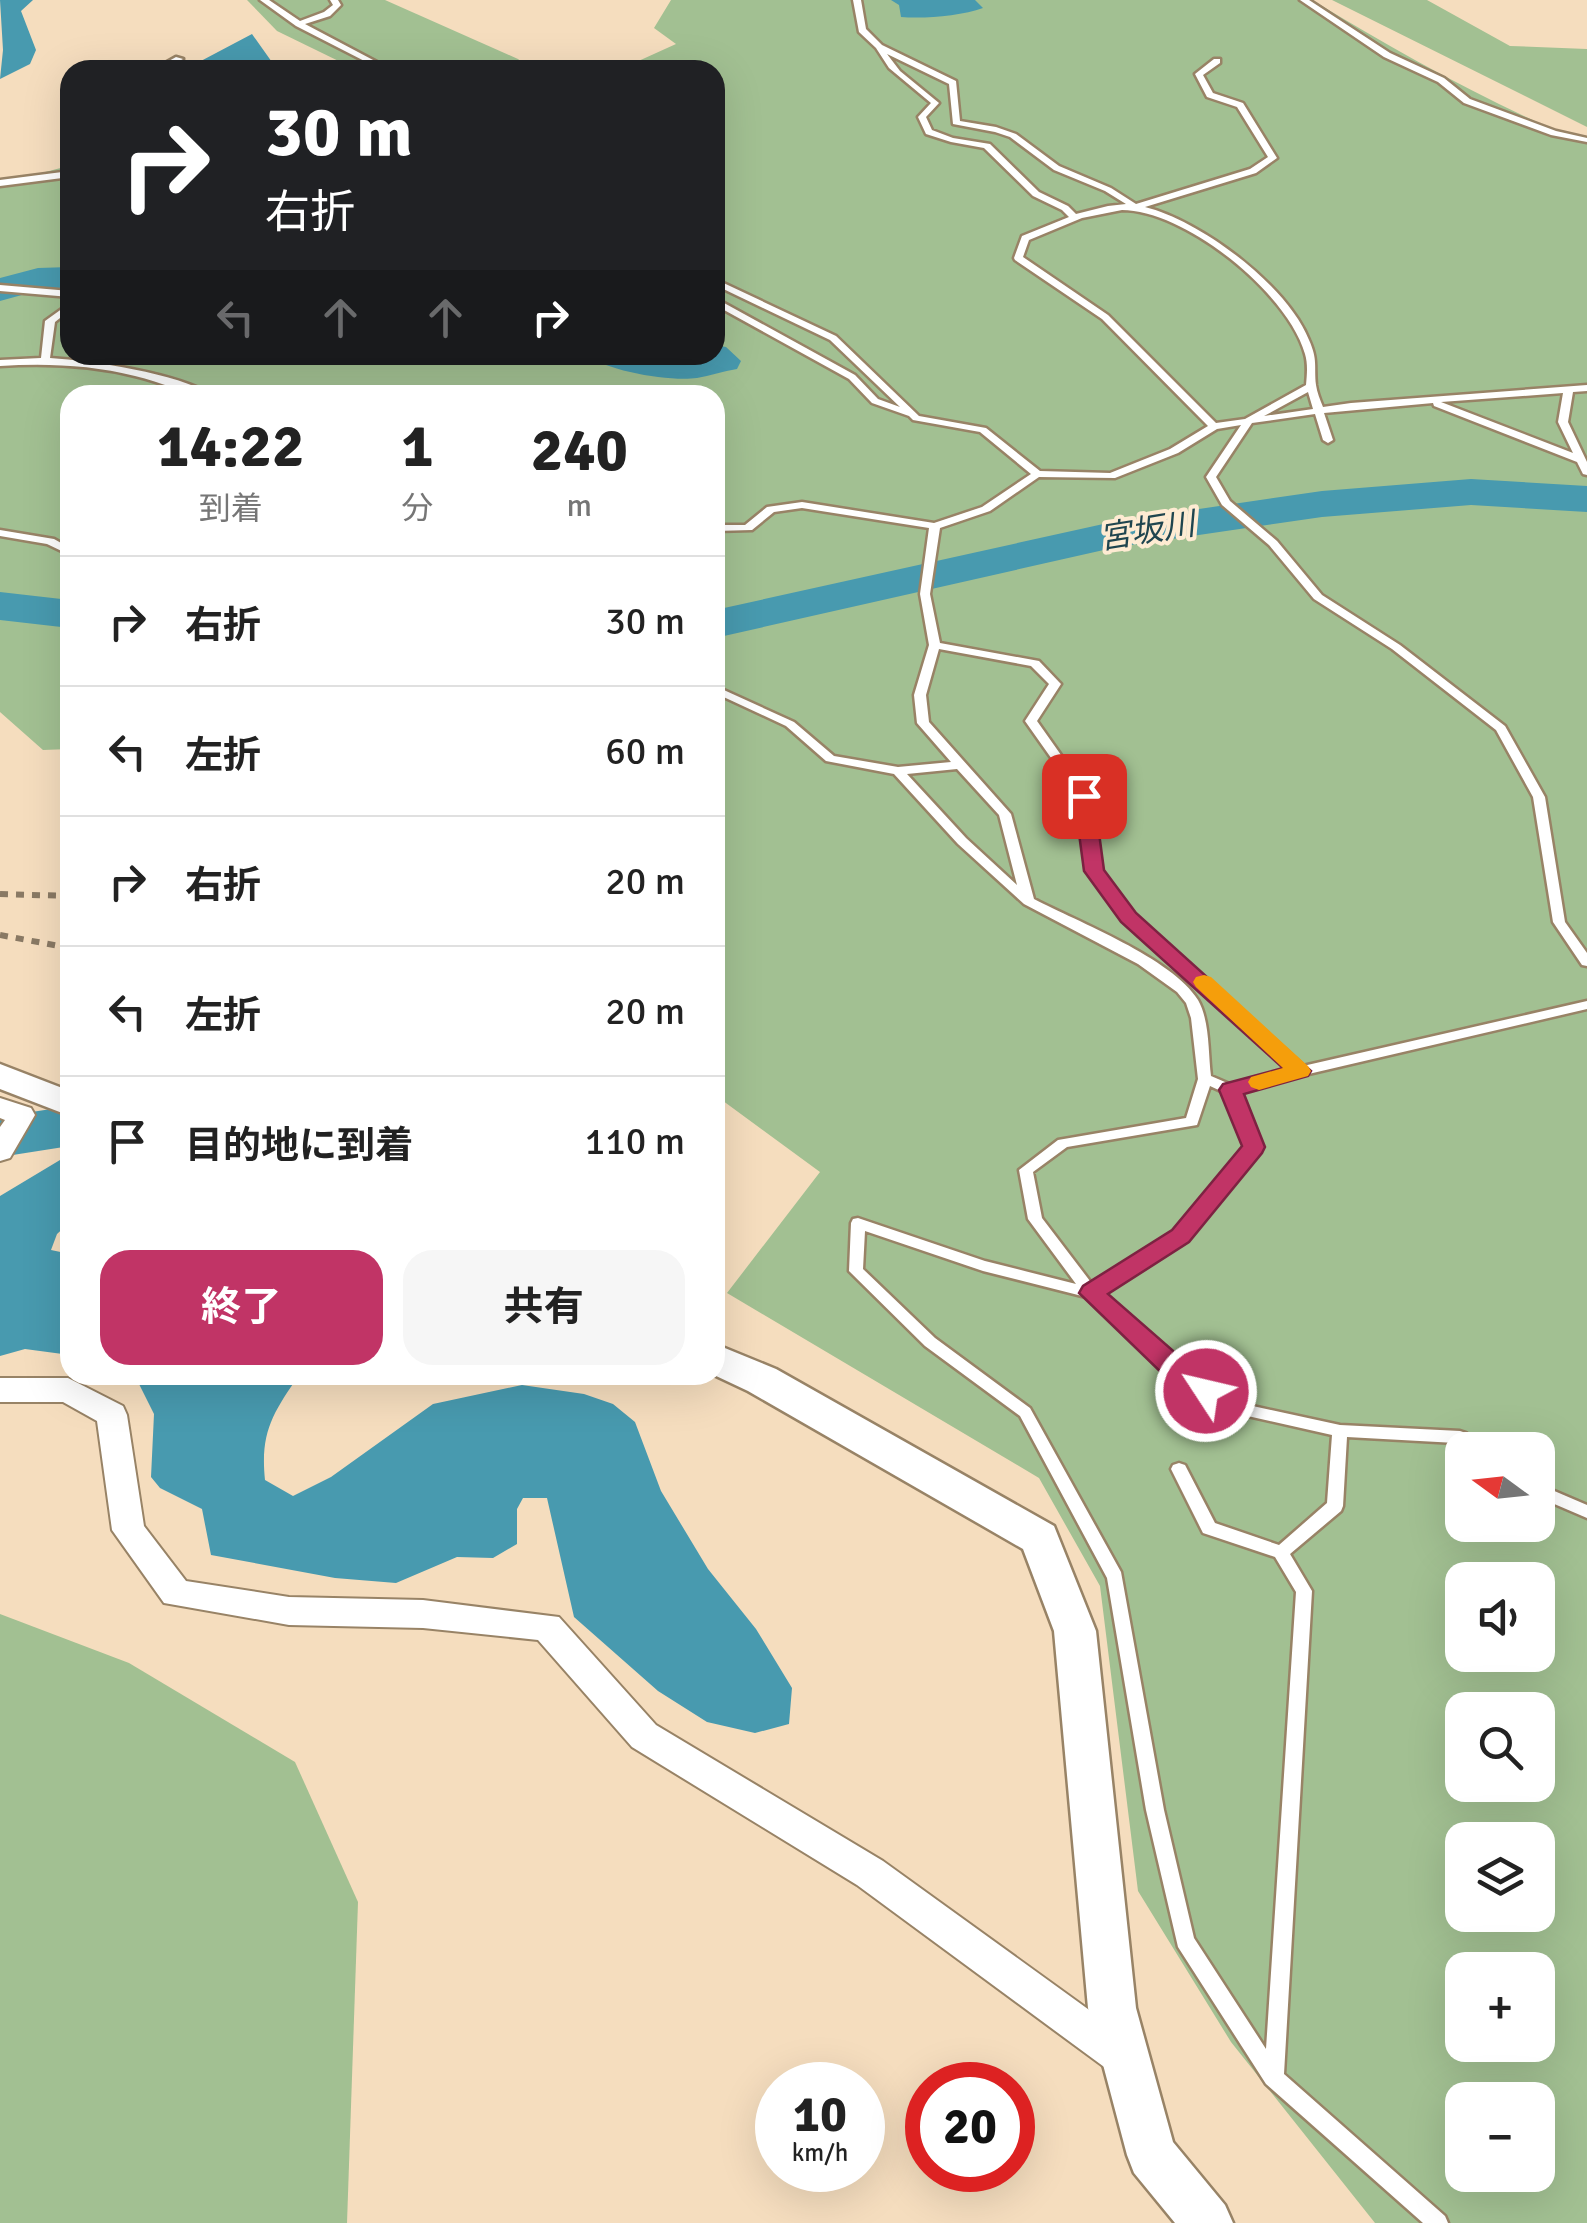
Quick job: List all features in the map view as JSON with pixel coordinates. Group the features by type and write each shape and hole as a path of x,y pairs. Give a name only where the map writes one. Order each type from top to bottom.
{"street":[{"path":"0,1076 60,1100"},
{"path":"0,1108 21,1114 0,1151"},
{"path":"725,1363 762,1380 1040,1538 1075,1631 1112,2008 1152,2155 1207,2223"},
{"path":"0,1390 68,1390 112,1415 128,1530 176,1593 289,1611 423,1614 547,1627 644,1736 870,1873 1126,2060"}],"lane":[{"path":"264,0 299,24 369,60"},
{"path":"299,24 328,14 335,2 347,0"},
{"path":"857,0 862,30 879,46 953,83 956,122 997,129 1029,142 1044,161 1067,174 1108,186 1135,207 1171,220 1225,251 1264,283 1285,306 1311,354 1312,386 1328,440"},
{"path":"1304,0 1388,55 1441,80 1467,100 1554,133 1587,140"},
{"path":"879,46 890,70 921,86 936,103 922,117 929,132 987,146 1036,194 1065,208 1074,218"},
{"path":"1214,426 1105,317 1018,258 1025,238 1074,218 1135,207 1253,171 1273,158 1240,105 1210,95 1199,74 1217,61"},
{"path":"0,183 60,174"},
{"path":"725,287 832,338 916,418"},
{"path":"0,288 60,293"},
{"path":"725,307 852,377 875,400 916,418 983,430 1037,474"},
{"path":"46,358 50,321 60,314"},
{"path":"0,363 60,360"},
{"path":"88,365 142,374 177,385"},
{"path":"1312,386 1250,420 1211,477 1226,503 1273,543 1318,597 1396,648 1501,728 1538,797 1559,922 1587,962"},
{"path":"725,528 748,528 771,510 802,505 935,526 986,509 1037,474 1112,476 1174,451 1214,426 1321,410 1587,389"},
{"path":"1568,390 1563,422 1587,472"},
{"path":"1433,402 1580,460"},
{"path":"935,526 926,594 935,645 920,695 923,723 1005,814 1028,901"},
{"path":"0,533 50,541 60,546"},
{"path":"935,645 1035,664 1055,684 1031,721 1084,796 1094,871 1129,917 1300,1071"},
{"path":"725,695 790,724 830,759 898,771 960,765"},
{"path":"898,771 962,842 1028,901 1086,934 1146,960 1192,1002 1205,1079 1192,1122 1063,1143 1026,1170 1035,1220 1091,1293 1178,1373 1234,1408 1340,1431 1445,1435"},
{"path":"1205,1079 1231,1090 1587,1005"},
{"path":"1231,1090 1254,1147 1180,1236 1091,1293 984,1266 858,1223 856,1271 930,1342 1024,1412 1115,1577 1155,1810 1185,1941 1274,2077 1438,2223"},
{"path":"1281,1552 1335,1506 1340,1431"},
{"path":"1178,1469 1209,1528 1281,1552 1304,1591 1274,2077"},
{"path":"1555,1498 1587,1512"}],"path":[{"path":"0,894 60,896"},
{"path":"0,935 60,946"}],"green space":[{"path":"247,0 385,0 519,60 336,60 277,31"},
{"path":"671,0 1312,0 1447,77 1587,144 1587,2223 1375,2223 1231,2042 1138,1891 1100,1586 1039,1478 727,1293 820,1172 725,1102 725,385 60,385 60,749 43,750 0,712 0,184 60,168 60,365 725,365 725,60 641,60 676,44 654,28"},
{"path":"1332,0 1427,0 1510,46 1587,49 1587,127"},
{"path":"0,1614 129,1663 295,1762 358,1902 347,2223 0,2223"}],"water":[{"path":"891,0 975,0 983,8 942,16 901,17 899,5"},
{"path":"252,34 270,60 203,60"},
{"path":"725,347 741,361 737,369 697,378 608,365 725,365"},
{"path":"60,1160 60,1231 51,1250 60,1252 60,1354 25,1349 0,1356 0,1196"},
{"path":"140,1385 293,1385 270,1424 264,1463 265,1480 293,1496 331,1477 433,1404 522,1385 584,1394 613,1404 635,1422 661,1491 708,1569 756,1629 792,1688 789,1724 755,1733 707,1722 658,1691 574,1617 547,1498 523,1498 517,1509 517,1544 493,1558 457,1557 396,1583 335,1578 211,1555 202,1509 160,1488 151,1477 154,1414"}],"waterway":[{"path":"0,69 19,57 19,44 5,8 17,0"},
{"path":"0,290 38,279 60,278"},
{"name":"宮坂川","path":"725,622 1117,534 1322,504 1471,492 1587,499"},
{"name":"宮坂川","path":"0,606 60,613"},
{"path":"0,1137 60,1128"}],"slow traffic":[{"path":"1204,982 1300,1071 1259,1082"}],"route":[{"path":"1084,796 1094,871 1129,917 1300,1071 1231,1090 1254,1147 1180,1236 1091,1293 1178,1373 1206,1391"}]}
